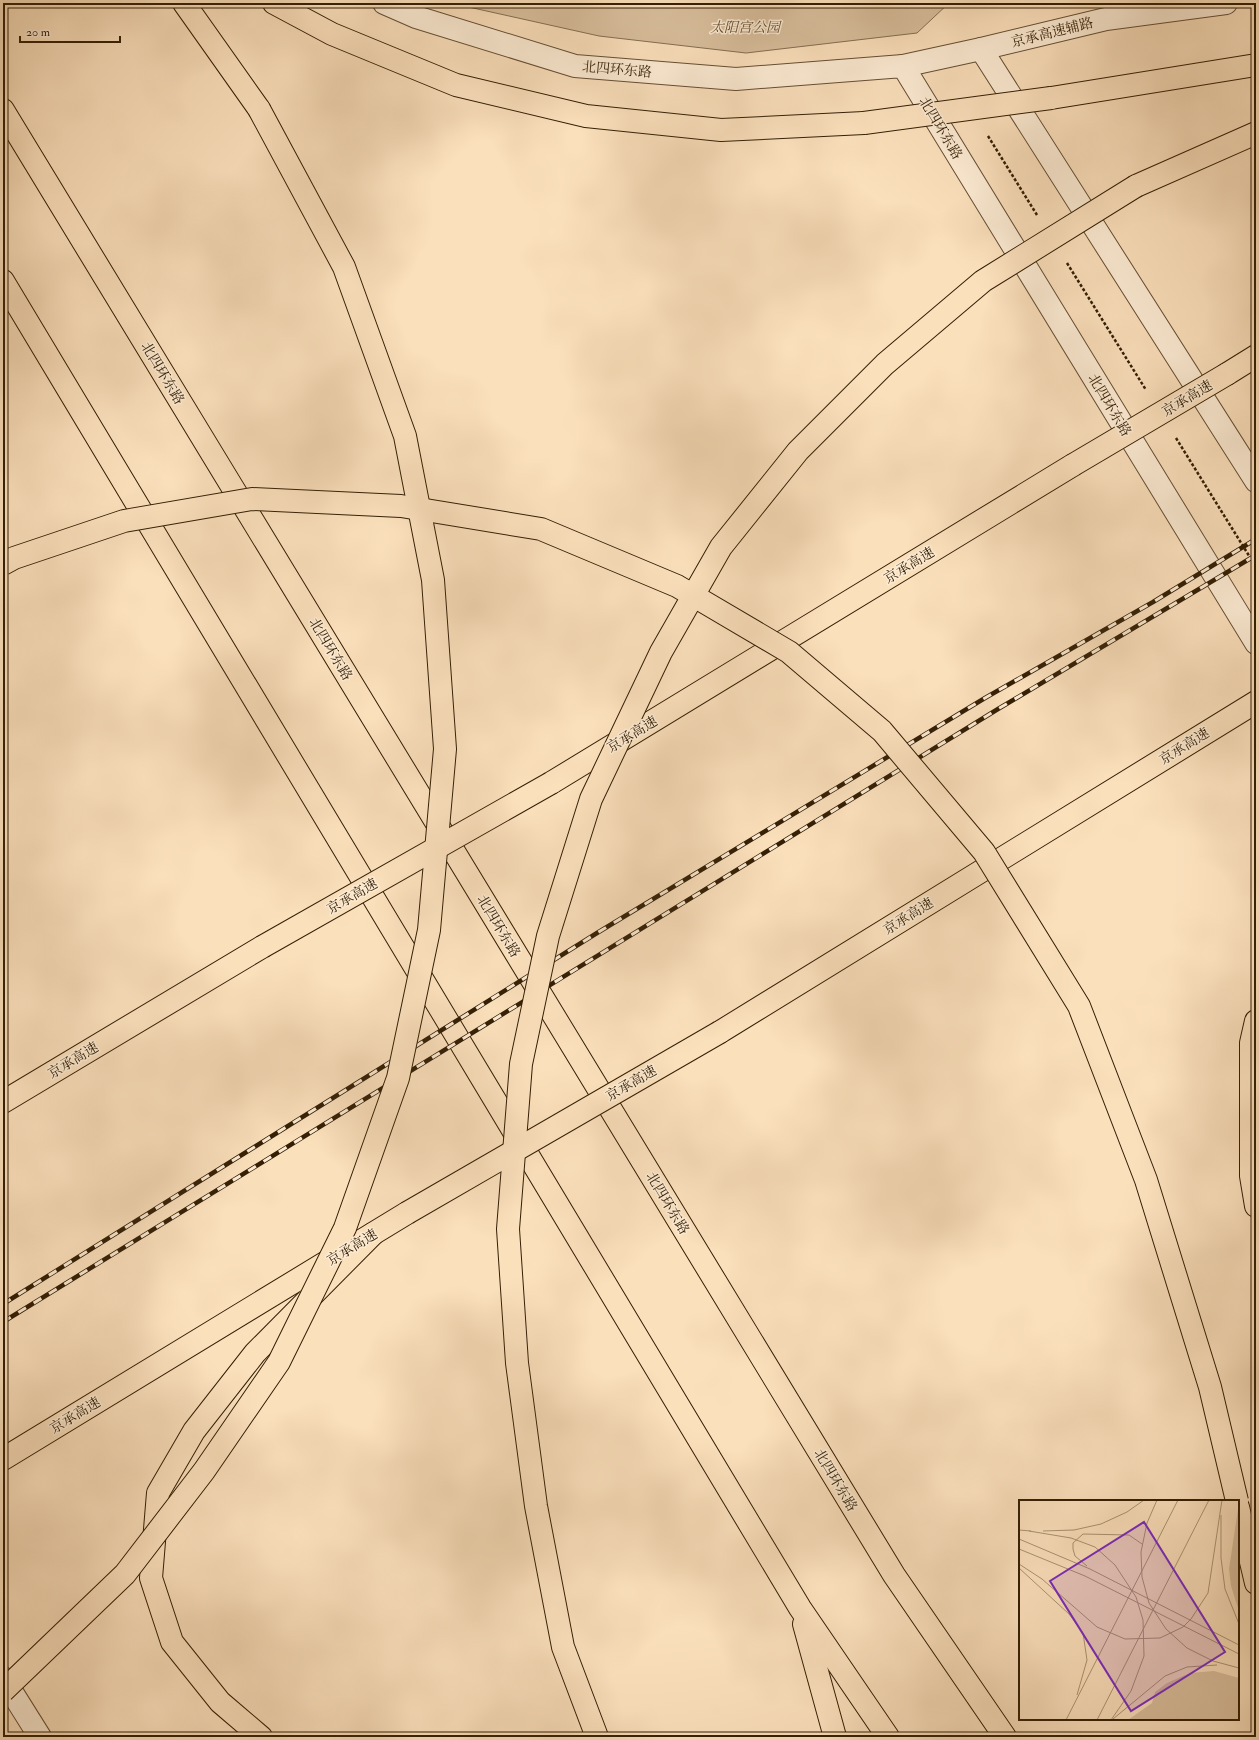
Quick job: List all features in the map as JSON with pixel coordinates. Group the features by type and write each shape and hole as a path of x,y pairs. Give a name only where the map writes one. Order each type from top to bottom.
{"highway":[{"path":"3,1691 125,1574 204,1471 278,1362 345,1228 398,1078 429,930 445,749 433,580 405,436 344,267 259,109 184,3"},
{"path":"274,3 332,34 456,85 586,116 721,130 864,123 1051,98 1256,65"},
{"name":"北四环东路","path":"3,110 894,1575 1005,1737"},
{"path":"597,1737 563,1647 536,1506 517,1363 508,1228 521,1064 548,936 591,799 661,652 721,547 798,451 884,364 983,281 1136,186 1256,133"},
{"path":"3,281 800,1608 888,1737"},
{"name":"京承高速","path":"3,1102 262,946 551,783 1256,356"},
{"path":"3,564 14,558 124,521 252,499 401,506 541,529 677,586 789,652 882,731 984,852 1079,1006 1146,1180 1210,1388 1237,1500"},
{"name":"京承高速","path":"3,1459 407,1213 720,1032 1256,702"},
{"path":"1256,1021 1251,1043 1251,1176 1256,1206"},
{"path":"261,1737 220,1702 172,1642 151,1578 158,1493 194,1430 255,1353 373,1234"},
{"path":"1239,1511 1256,1583"},
{"path":"800,1608 835,1737"}],"street":[{"name":"北四环东路","path":"384,3 416,17 575,66 736,79 903,66 1256,643"},
{"name":"京承高速辅路","path":"903,66 1106,19 1226,3"},
{"path":"981,49 1256,481"},
{"path":"3,1678 40,1737"}],"path":[{"path":"984,129 1038,217"},
{"path":"1063,257 1147,392"},
{"path":"1172,432 1256,567"}],"green space":[{"name":"太阳宫公园","path":"459,3 949,3 917,33 746,53 599,36 464,6"}],"railway":[{"path":"3,1304 597,933 985,698 1153,602 1256,539"},
{"path":"3,1322 998,709 1256,555"}]}
